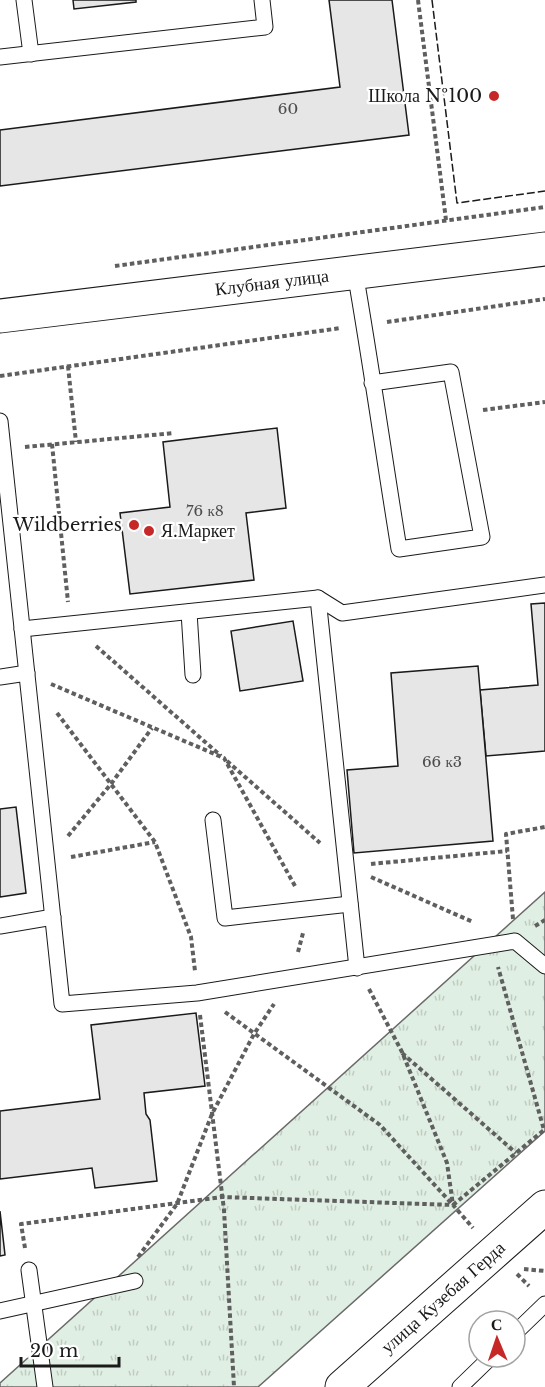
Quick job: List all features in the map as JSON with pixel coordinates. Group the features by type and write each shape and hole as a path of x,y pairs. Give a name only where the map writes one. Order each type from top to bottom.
{"main road":[{"name":"Клубная улица","path":"0,316 545,249"},
{"name":"улица Кузебая Герда","path":"356,1383 494,1251 545,1207"}],"lane":[{"path":"24,0 32,54"},
{"path":"0,57 265,27 262,0"},
{"path":"355,272 372,383 399,549 482,537 451,372 372,383"},
{"path":"0,421 62,1004 197,993 515,941 545,966"},
{"path":"22,629 318,598 342,613 545,585"},
{"path":"318,598 357,968"},
{"path":"189,612 194,675"},
{"path":"0,676 27,673"},
{"path":"213,820 225,918 350,904"},
{"path":"0,926 53,917"},
{"path":"29,1270 45,1387"},
{"path":"0,1311 135,1281"},
{"path":"527,1317 541,1298"},
{"path":"460,1387 479,1369"}],"path":[{"path":"418,0 446,220"},
{"path":"106,267 545,207"},
{"path":"0,376 545,299"},
{"path":"68,366 76,442"},
{"path":"458,413 545,402"},
{"path":"3,449 174,433"},
{"path":"52,444 70,624 346,866 515,941 506,834 545,827"},
{"path":"27,673 224,759"},
{"path":"27,673 155,842 191,937 222,1197 234,1387"},
{"path":"47,862 111,784 152,727"},
{"path":"47,862 155,842"},
{"path":"346,866 507,851"},
{"path":"116,1285 177,1204 212,1114 254,1034 293,977 308,909"},
{"path":"29,1270 21,1224 222,1197 453,1205 544,1130 492,944"},
{"path":"197,993 380,1125 494,1251 541,1298"},
{"path":"402,1052 516,1153"}],"green space":[{"path":"545,892 545,1131 258,1387 0,1387 0,1383"}],"building":[{"path":"73,0 136,0 136,2 74,9"},
{"path":"329,0 392,0 409,135 0,186 0,130 340,87"},
{"path":"277,428 286,508 246,513 254,580 130,594 120,513 170,507 163,442"},
{"path":"545,603 545,751 486,756 480,690 538,685 531,604"},
{"path":"293,621 303,681 240,691 231,631"},
{"path":"478,666 493,841 354,853 347,770 398,766 391,673"},
{"path":"16,807 26,893 0,897 0,809"},
{"path":"196,1013 205,1086 144,1093 146,1114 150,1120 157,1181 95,1188 92,1168 0,1179 0,1111 100,1099 91,1025"},
{"path":"0,1211 5,1255 0,1256"}],"fence":[{"path":"432,0 457,203 545,191"}],"place":[{"name":"Школа №100","path":"494,96"},
{"name":"Wildberries","path":"134,525"},
{"name":"Я.Маркет","path":"149,531"}]}
